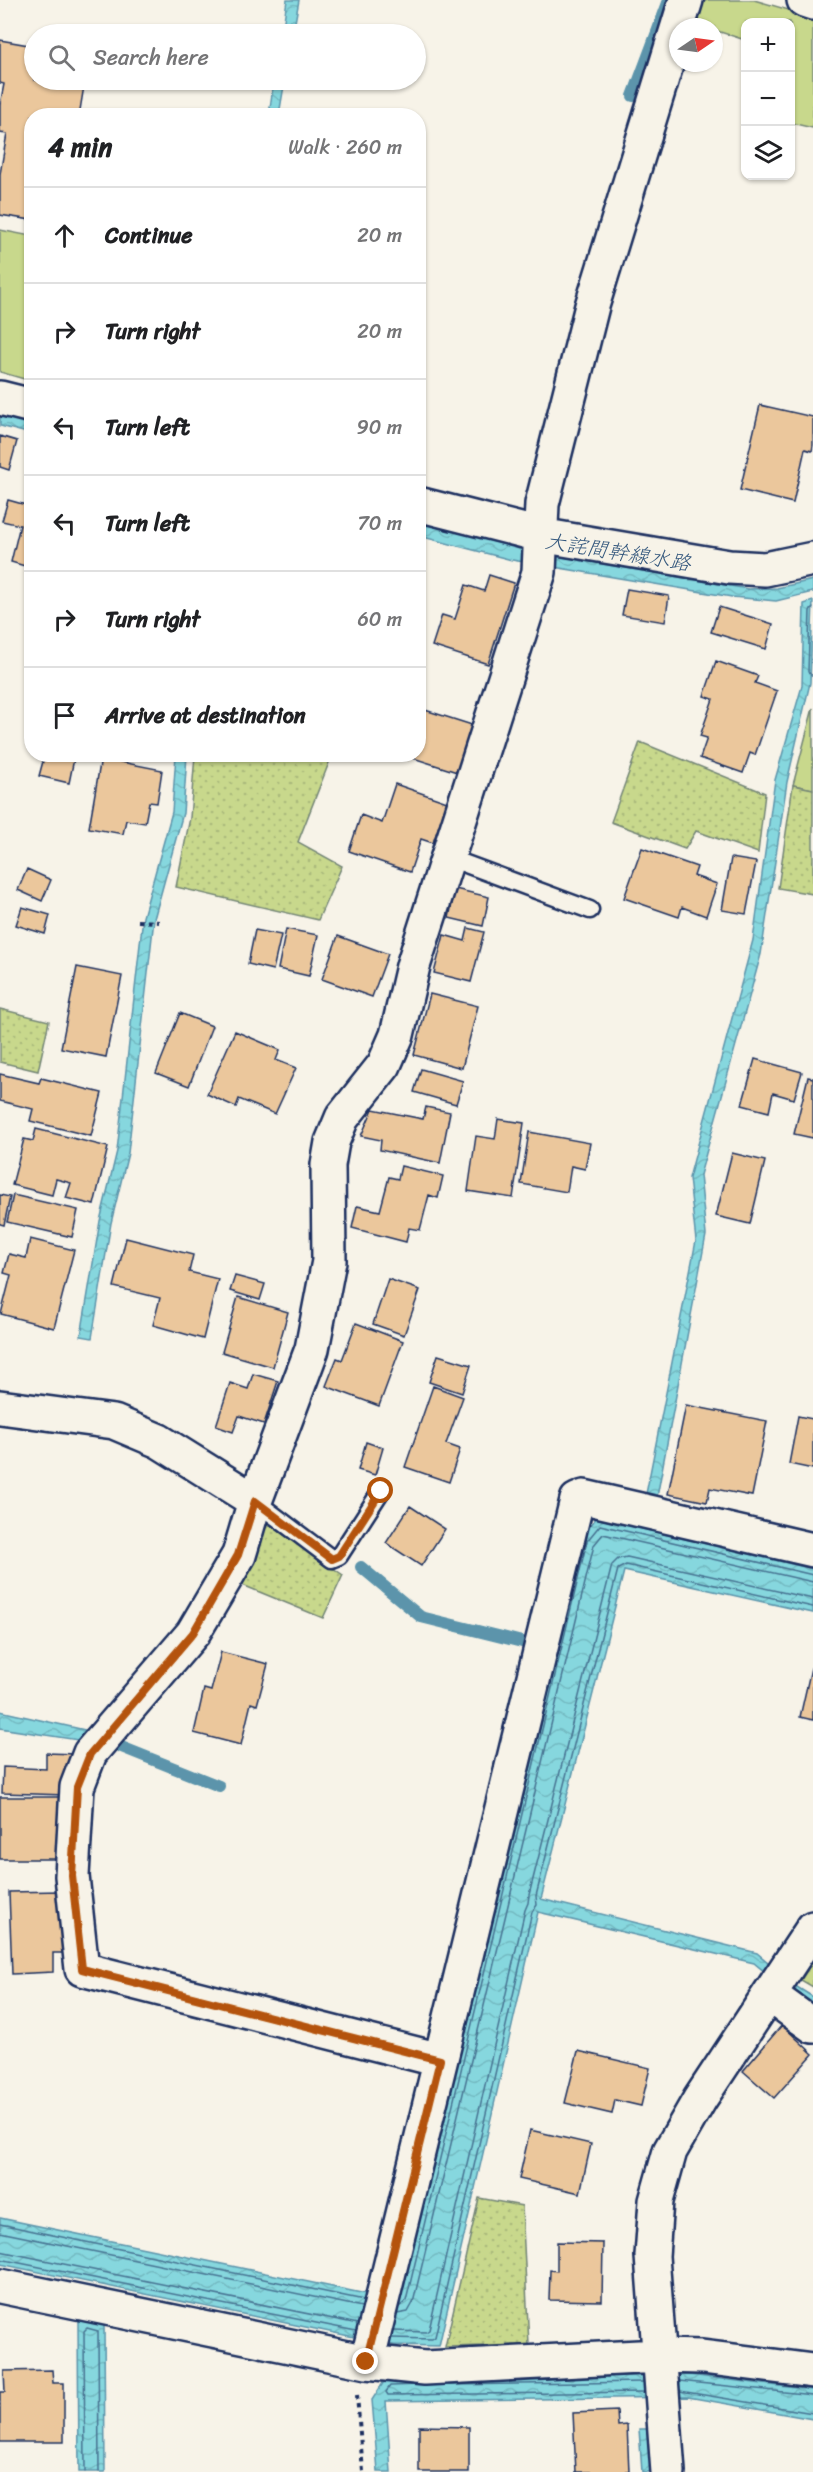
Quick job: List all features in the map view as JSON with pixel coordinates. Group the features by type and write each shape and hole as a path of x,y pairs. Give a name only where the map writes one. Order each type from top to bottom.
{"street":[{"path":"440,2060 82,1969 72,1876 77,1787 90,1754 193,1633 238,1555 255,1501 312,1349 329,1261 328,1165 332,1142 342,1118 384,1065 397,1035 413,966 539,572 542,504 592,306 686,0"},
{"path":"804,0 813,3"},
{"path":"0,398 24,404"},
{"path":"426,506 540,535 729,567 765,569 813,559"},
{"path":"0,1407 114,1422 159,1441 255,1501"},
{"path":"366,2362 577,1500 584,1497 813,1550"},
{"path":"668,2472 652,2256 656,2201 670,2151 700,2099 813,1928"},
{"path":"770,1995 813,2026"},
{"path":"0,2286 366,2362 425,2368 659,2356 702,2357 813,2371"}],"lane":[{"path":"447,857 590,910"},
{"path":"255,1501 332,1559 339,1556 381,1491"}],"path":[{"path":"138,921 159,922"},
{"path":"363,2472 356,2393 366,2362"}],"green space":[{"path":"707,0 754,0 813,17 813,128 795,124 795,18 741,18 741,39 723,33 723,18 697,18 702,3"},
{"path":"0,230 24,235 24,379 0,372"},
{"path":"813,708 813,789 793,785"},
{"path":"640,742 765,793 758,853 696,831 685,849 611,822"},
{"path":"194,762 329,762 298,842 342,866 318,920 176,887 190,818"},
{"path":"793,785 813,789 813,894 778,888"},
{"path":"0,1009 49,1021 38,1071 0,1062"},
{"path":"265,1522 343,1575 323,1618 240,1584"},
{"path":"813,1961 813,1987 801,1980"},
{"path":"479,2198 522,2206 529,2345 445,2347"}],"water":[{"path":"287,0 299,0 295,24 283,24"},
{"path":"273,90 283,90 280,108 270,108"},
{"path":"0,413 24,419 24,432 0,426"},
{"path":"426,524 534,552 748,589 777,588 813,580 813,592 776,601 732,597 512,560 426,538"},
{"path":"813,601 810,683 787,782 761,954 700,1175 706,1235 657,1497 646,1494 696,1241 689,1178 753,940 775,780 802,686 804,604"},
{"path":"176,762 187,762 183,813 154,919 128,1153 111,1223 92,1338 81,1336 100,1221 117,1151 143,917 172,812"},
{"path":"596,1518 813,1569 813,1613 624,1571 541,1899 757,1953 769,1963 765,1972 754,1963 538,1912 439,2346 393,2345 0,2264 0,2218 400,2301 581,1539"},
{"path":"0,1711 85,1730 78,1740 0,1728"},
{"path":"797,1987 813,1997 813,2008 793,1995"},
{"path":"78,2320 104,2324 105,2472 79,2472"},
{"path":"689,2375 813,2390 813,2419 688,2397 386,2401 391,2472 378,2472 372,2400 385,2380"},
{"path":"639,2429 651,2429 653,2472 642,2472"}],"building":[{"path":"0,40 24,44 24,90 83,90 80,108 24,108 24,219 0,215 0,174 7,134 0,133 0,105 4,84 0,83"},
{"path":"760,405 813,417 812,451 805,449 793,503 740,490"},
{"path":"0,436 17,441 9,470 0,467"},
{"path":"8,500 24,504 24,566 11,562 20,525 2,521"},
{"path":"489,575 514,583 488,664 432,646 442,615 455,619 466,585 484,591"},
{"path":"627,589 669,596 665,622 622,615"},
{"path":"719,607 773,624 766,649 711,632"},
{"path":"716,661 758,676 755,683 777,691 755,755 750,753 743,773 700,758 707,738 700,736 713,699 704,696"},
{"path":"426,710 472,725 457,772 426,762"},
{"path":"43,762 73,762 69,783 39,776"},
{"path":"100,762 121,762 162,770 157,803 149,802 145,823 126,820 123,834 89,828"},
{"path":"395,784 447,802 433,843 421,839 410,872 349,851 361,815 382,823"},
{"path":"642,848 697,867 694,876 717,884 706,916 682,907 679,917 624,898"},
{"path":"731,858 756,862 746,914 722,910"},
{"path":"27,869 51,880 42,901 18,890"},
{"path":"455,889 489,897 483,926 449,918"},
{"path":"22,907 50,915 45,934 16,925"},
{"path":"468,928 484,932 471,982 434,973 444,935 465,941"},
{"path":"286,929 318,935 309,976 278,969"},
{"path":"255,930 281,935 273,970 248,964"},
{"path":"338,936 388,954 372,997 322,979"},
{"path":"77,967 122,976 106,1057 61,1048"},
{"path":"430,994 478,1006 462,1068 414,1055"},
{"path":"180,1013 212,1026 189,1086 156,1073"},
{"path":"235,1031 280,1050 276,1060 296,1068 275,1114 239,1099 236,1107 207,1094"},
{"path":"755,1059 802,1072 794,1099 773,1093 769,1112 742,1105"},
{"path":"421,1069 463,1081 456,1104 414,1092"},
{"path":"0,1074 39,1083 41,1078 102,1093 91,1136 30,1121 33,1109 0,1101"},
{"path":"808,1077 813,1078 813,1138 794,1134"},
{"path":"426,1107 450,1112 440,1163 380,1150 381,1140 361,1136 373,1109 423,1119"},
{"path":"498,1119 524,1123 513,1198 468,1191 476,1136 495,1139"},
{"path":"36,1129 108,1147 94,1205 66,1198 71,1183 56,1179 52,1195 12,1185 24,1139 33,1141"},
{"path":"529,1132 590,1143 585,1169 571,1166 567,1192 521,1184"},
{"path":"732,1153 765,1161 750,1224 716,1216"},
{"path":"401,1166 443,1176 438,1198 429,1195 420,1230 409,1228 406,1242 352,1228 357,1206 380,1211 389,1177 398,1179"},
{"path":"0,1195 10,1197 4,1225 0,1224"},
{"path":"13,1195 78,1210 72,1237 7,1222"},
{"path":"126,1238 193,1255 189,1272 218,1279 203,1339 153,1325 160,1298 114,1287"},
{"path":"30,1239 74,1250 54,1328 1,1314 11,1275 4,1273 9,1254 26,1258"},
{"path":"235,1276 265,1284 260,1300 230,1291"},
{"path":"388,1279 420,1290 404,1335 373,1324"},
{"path":"238,1297 288,1312 273,1367 222,1352"},
{"path":"356,1323 403,1341 379,1406 326,1386 337,1358 342,1360"},
{"path":"438,1355 471,1365 462,1393 429,1382"},
{"path":"253,1374 278,1381 264,1424 239,1416 233,1432 216,1426 230,1383 248,1389"},
{"path":"433,1386 463,1397 446,1444 460,1449 449,1482 405,1467"},
{"path":"686,1405 767,1421 752,1496 710,1488 707,1502 668,1494"},
{"path":"798,1416 813,1419 813,1469 789,1464"},
{"path":"366,1442 383,1448 375,1475 358,1470"},
{"path":"410,1506 445,1529 421,1566 386,1543"},
{"path":"221,1652 268,1664 257,1705 251,1703 241,1745 194,1733 204,1689 211,1691"},
{"path":"811,1668 813,1668 813,1720 800,1717"},
{"path":"46,1753 76,1754 67,1795 2,1793 3,1767 46,1769"},
{"path":"0,1797 61,1797 61,1859 0,1859"},
{"path":"61,1891 64,1953 53,1953 53,1972 12,1974 9,1892"},
{"path":"782,2025 813,2054 774,2098 743,2071"},
{"path":"578,2051 650,2068 641,2106 615,2100 612,2114 565,2103"},
{"path":"530,2130 591,2144 580,2193 519,2179"},
{"path":"557,2242 603,2243 602,2301 549,2300 550,2270 557,2271"},
{"path":"52,2370 53,2383 64,2383 64,2442 0,2442 0,2392 5,2392 4,2371"},
{"path":"617,2411 618,2426 627,2425 629,2472 576,2472 573,2413"},
{"path":"419,2426 469,2427 469,2472 419,2472"}],"waterway":[{"path":"633,96 669,0"},
{"path":"361,1567 421,1617 522,1642"},
{"path":"119,1746 219,1786"}],"route":[{"path":"366,2362 440,2060 82,1969 72,1876 77,1787 90,1754 193,1633 238,1555 255,1501 332,1559 339,1556 381,1491"}],"water label":[{"name":"大詫間幹線水路","path":"618,552"}]}
